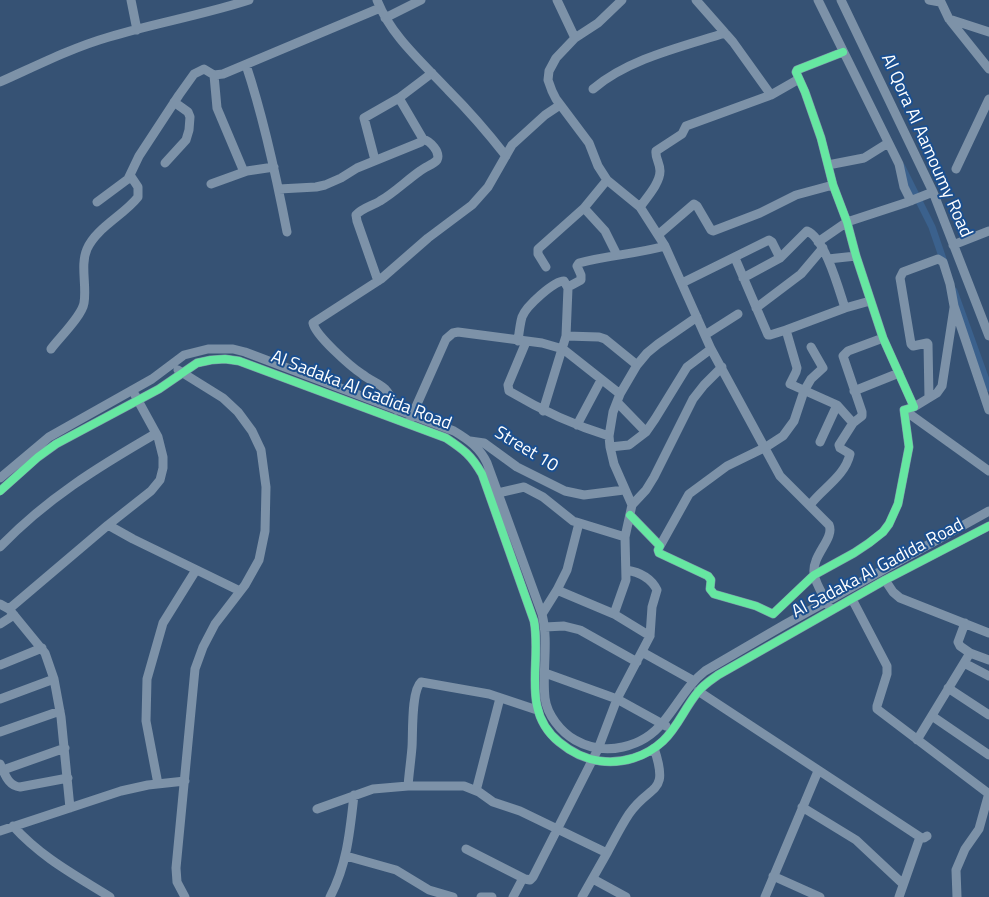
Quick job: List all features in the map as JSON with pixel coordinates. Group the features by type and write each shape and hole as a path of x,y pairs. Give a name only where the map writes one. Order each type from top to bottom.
{"street":[{"path":"130,0 137,30"},
{"path":"0,82 79,47 111,36 216,11 246,0"},
{"path":"384,18 421,0"},
{"path":"558,0 575,38"},
{"path":"622,0 598,23 565,47 549,71 548,80 550,86 560,105 589,143 598,166 607,180 640,207 665,246 711,349 766,447 780,476 831,528 830,534 815,560 814,574 831,610"},
{"path":"696,0 725,33 771,95"},
{"path":"818,0 899,164 904,187 913,200"},
{"name":"Al Qora Al Aamoumy Road","path":"841,0 931,193 989,336"},
{"path":"929,0 940,1 949,19 989,68"},
{"path":"97,202 122,185 130,175 139,156 174,102 199,70 204,69 214,75 246,65 264,55 378,4 384,18 401,40 480,123 506,156"},
{"path":"949,19 989,32"},
{"path":"593,89 617,71 725,33"},
{"path":"843,52 796,72 816,124 833,186 847,222 883,338 914,407"},
{"path":"246,65 274,167 287,232"},
{"path":"375,160 364,118 399,98 432,73"},
{"path":"214,75 217,108 244,172"},
{"path":"640,207 660,176 660,166 655,154 656,151 682,134 686,126 771,95 799,79"},
{"path":"378,281 356,215 380,201 436,161 438,157 431,143 424,139 399,98"},
{"path":"956,169 989,99"},
{"path":"165,163 186,140 189,130 190,117 188,112 174,102"},
{"path":"397,410 385,389 362,375 343,360 313,325 356,293 378,281 428,238 472,205 488,187 512,146 545,115 560,105"},
{"path":"278,189 325,185 375,160 424,139"},
{"path":"828,166 864,158 888,143"},
{"path":"211,184 244,172 274,167"},
{"path":"51,349 84,306 87,249 93,239 138,197 138,187 130,175"},
{"path":"546,267 538,254 538,249 584,208 607,180"},
{"path":"658,235 694,204 713,231 760,213 796,195 833,186"},
{"path":"756,308 801,274 821,245 847,222 931,193"},
{"path":"584,208 606,231 617,255"},
{"path":"743,278 780,258 807,231 821,245 828,259 845,308"},
{"path":"953,245 989,232"},
{"path":"682,283 769,240 772,242 780,258"},
{"path":"568,287 581,280 579,263 665,246"},
{"path":"828,259 856,256"},
{"path":"735,258 770,336 870,300"},
{"path":"929,398 928,344 924,343 913,346 911,344 900,278 901,274 938,259 941,260 950,284 954,306 989,410"},
{"path":"543,410 564,349 566,336 568,287 561,281 534,301 525,311 522,319 522,341 508,388 509,391 543,410 608,436"},
{"path":"904,410 914,407 929,398 939,390 944,381 954,306"},
{"path":"705,334 738,314"},
{"path":"632,505 614,464 608,436 611,419 619,398 636,365 658,344 697,317"},
{"path":"786,330 797,368 790,384 837,405 853,423"},
{"path":"410,419 449,336 458,332 542,343 564,349 619,398 646,432"},
{"path":"566,336 599,337 605,339 636,365"},
{"path":"810,505 838,477 850,456 839,445 853,423 862,416 842,356 848,351 883,338"},
{"path":"784,625 773,614 756,606 714,594 710,589 711,580 708,576 659,552 660,546 689,494 727,466 766,447 783,436 789,428 804,391 811,379 823,368 811,347"},
{"name":"Al Sadaka Al Gadida Road","path":"0,478 49,437 132,390 184,355 196,351 233,349 245,352 397,410 446,438 474,459 482,474 534,621 536,636 535,698 537,710 546,728 566,748 593,760 609,762 640,756 654,748 672,730 698,692 718,675 885,580 989,526"},
{"path":"610,446 629,445 646,432 656,419 687,367 711,349"},
{"name":"Al Sadaka Al Gadida Road","path":"0,491 38,457 56,444 159,388 197,363 211,360 239,361 410,419 454,431 470,440 484,457 542,614 545,627 545,699 549,711 564,732 580,743 598,749 610,750 633,745 643,740 663,723 694,681 705,671 989,511"},
{"path":"170,366 223,398 238,412 252,431 261,450 266,487 265,531 259,560 240,591 215,624 203,647 195,669 176,868 177,882 185,897"},
{"path":"614,614 623,592 626,570 626,537 632,505 646,490 654,477 698,391 722,368"},
{"path":"854,391 899,373"},
{"path":"577,425 601,380"},
{"path":"0,624 108,524 151,491 160,480 163,457 156,434 132,390"},
{"path":"820,442 837,405"},
{"path":"904,410 989,470"},
{"path":"773,614 814,574 869,543 882,532 894,515 898,504 909,447 904,410"},
{"path":"0,547 35,514 71,485 99,466 156,434"},
{"name":"Street 10","path":"470,440 484,442 517,467 565,492 584,495 624,490"},
{"path":"498,493 524,488 534,491 579,524 626,537"},
{"path":"630,515 660,546"},
{"path":"108,524 133,539 240,591"},
{"path":"542,614 557,590 571,557 579,524"},
{"path":"158,784 146,721 147,680 163,623 196,570"},
{"path":"466,849 523,878 530,880 533,877 593,760 617,700 650,636 652,606 657,590 643,575 626,570"},
{"path":"885,580 893,592 900,598 989,633"},
{"path":"557,590 614,614 650,636"},
{"path":"852,599 887,666 887,674 877,709 989,793 979,829 965,849 956,870 956,897"},
{"path":"0,604 12,612 42,648 54,679 65,748 70,808"},
{"path":"965,624 959,645 962,649 989,660"},
{"path":"545,627 564,626 580,630 637,662"},
{"path":"753,643 759,651"},
{"path":"0,665 42,648"},
{"path":"642,652 694,681"},
{"path":"917,740 970,653"},
{"path":"964,662 989,676"},
{"path":"546,673 617,700 663,723 672,730"},
{"path":"0,700 54,679"},
{"path":"408,786 413,716 418,684 425,682 489,694 537,710"},
{"path":"948,688 989,715"},
{"path":"698,692 818,771 924,837 899,897"},
{"path":"476,790 500,698"},
{"path":"535,698 545,699"},
{"path":"0,732 60,711"},
{"path":"932,716 989,754"},
{"path":"65,748 2,767 11,784 20,787 68,778"},
{"path":"582,897 629,813 659,783 660,766 654,748"},
{"path":"765,897 818,771"},
{"path":"0,831 121,791 185,781"},
{"path":"317,809 373,789 408,786 464,786 476,790 494,802 520,811 607,852"},
{"path":"330,897 346,856 354,795"},
{"path":"802,806 856,840 903,884"},
{"path":"13,826 26,841 48,858 110,897"},
{"path":"346,856 396,870 429,890 453,897"},
{"path":"773,876 820,897"},
{"path":"515,896 523,878"},
{"path":"593,879 626,897"},
{"path":"481,897 492,897"}],"waterway":[{"path":"902,167 932,227 945,265"},
{"path":"954,291 989,388"}],"cycle path":[{"path":"630,515 660,546 659,553 708,576 711,580 710,589 714,594 756,606 773,614 814,575 869,543 883,532 889,524 898,504 909,447 904,410 914,407 883,338 847,222 833,185 821,138 796,72 843,52"},
{"path":"0,491 38,457 56,444 159,389 197,363 211,360 239,361 446,438 467,453 482,474 534,621 536,637 536,701 540,716 547,729 568,749 589,759 608,762 633,758 656,747 673,730 700,689 718,675 885,580 989,526"}]}
